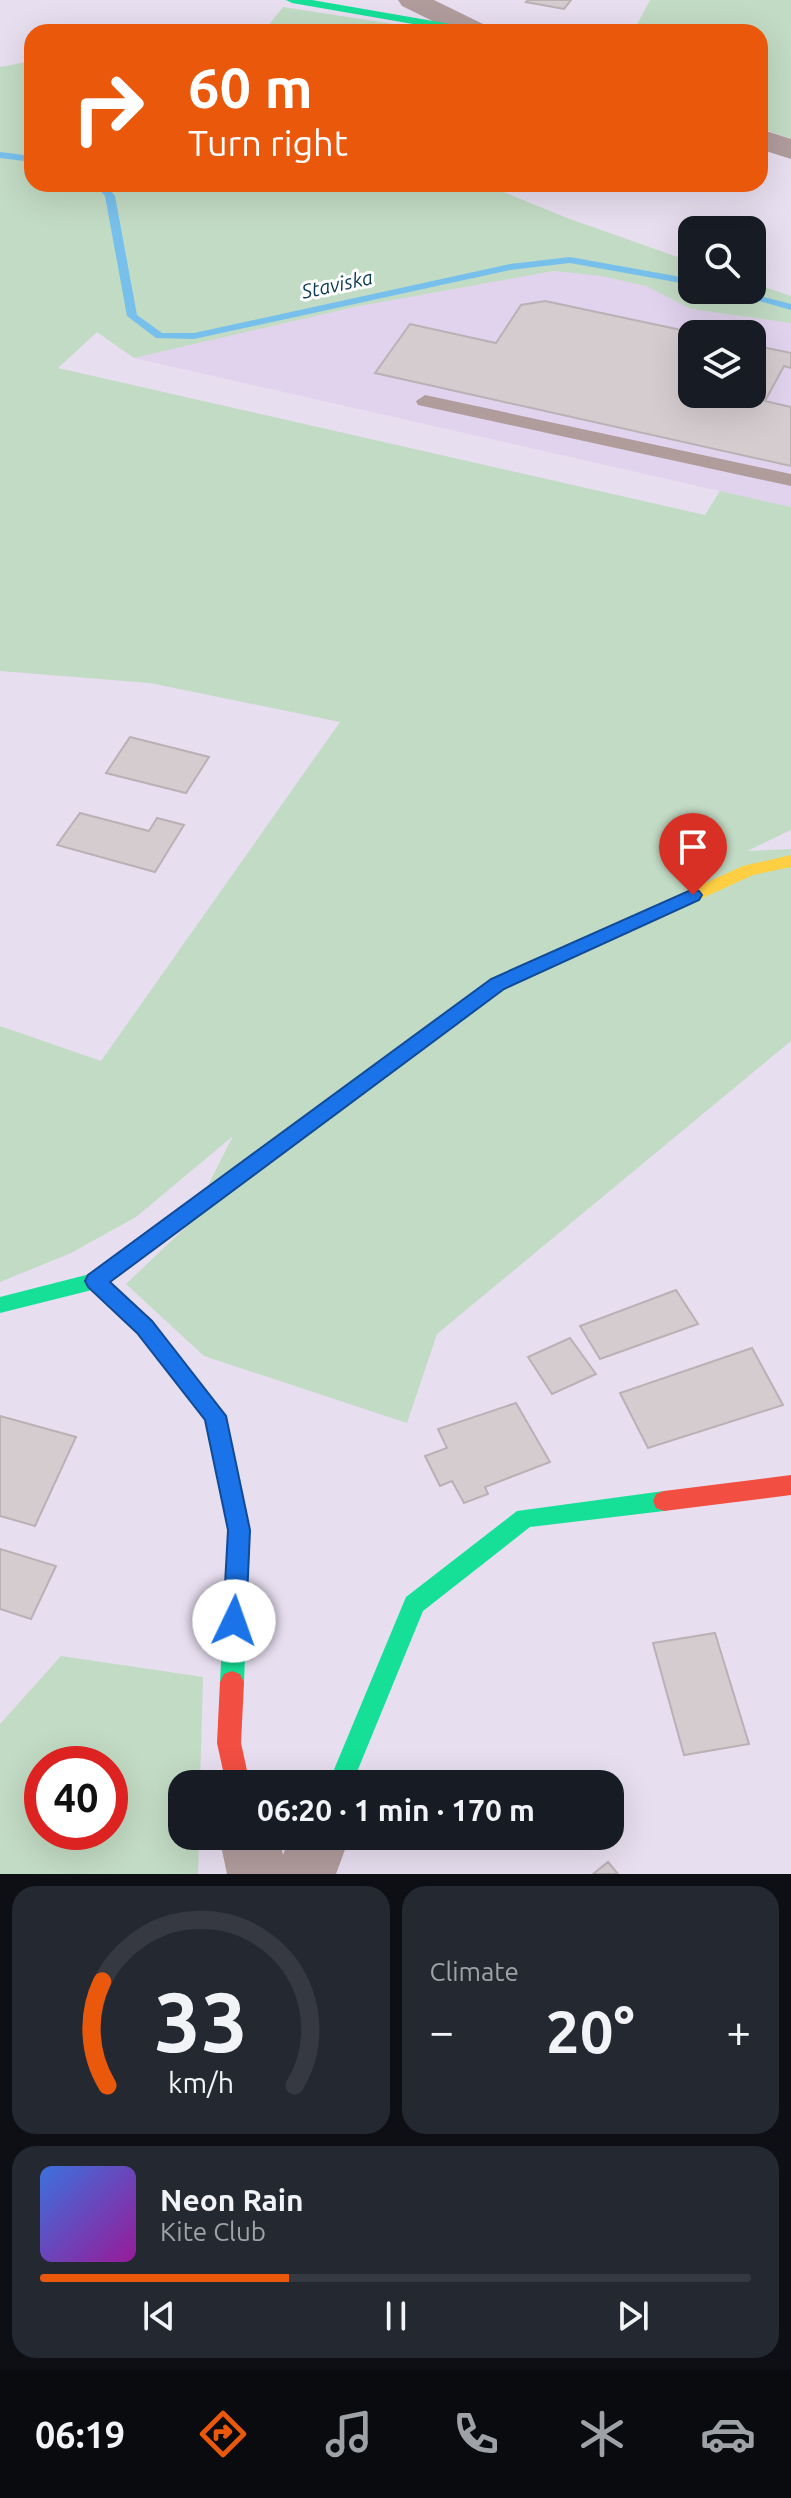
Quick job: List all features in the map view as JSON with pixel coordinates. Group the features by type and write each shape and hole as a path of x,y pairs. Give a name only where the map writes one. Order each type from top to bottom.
{"street":[{"path":"292,0 434,24"},
{"path":"412,0 462,24"},
{"path":"768,141 791,150"},
{"path":"0,1305 96,1281 498,984 749,870 791,861"},
{"path":"96,1281 145,1327 215,1416 239,1530 229,1743 235,1770"},
{"path":"346,1770 414,1604 525,1518 791,1485"},
{"path":"252,1850 257,1874"},
{"path":"306,1874 315,1850"}],"lane":[{"path":"425,401 791,480"}],"shaded area":[{"path":"554,271 601,276 646,286 691,309 791,323 791,507 134,358 359,306"}],"green space":[{"path":"650,0 791,0 791,139 768,131 768,24 637,24"},
{"path":"283,7 393,24 269,24"},
{"path":"24,62 24,192 504,192 678,257 678,302 646,286 601,276 554,271 359,306 134,358 97,332 58,368 705,515 720,491 791,507 791,830 747,851 791,849 791,1041 437,1334 407,1423 204,1356 126,1284 188,1225 233,1136 136,1217 71,1253 0,1282 0,1026 101,1061 340,722 150,683 0,671 0,67"},
{"path":"766,288 791,296 791,323 691,309 681,304 766,304"},
{"path":"61,1656 203,1677 200,1770 168,1770 168,1850 199,1850 198,1874 0,1874 0,1724"}],"building":[{"path":"571,0 564,9 526,2"},
{"path":"545,301 678,329 678,408 766,408 766,401 791,407 791,466 375,373 410,324 496,343 521,305"},
{"path":"766,348 791,353 791,368 784,366 766,399"},
{"path":"130,737 209,757 186,793 106,773"},
{"path":"80,813 149,831 157,818 184,825 155,872 57,845"},
{"path":"676,1290 698,1324 600,1359 580,1326"},
{"path":"570,1338 596,1374 552,1394 528,1357"},
{"path":"752,1348 783,1405 648,1448 620,1393"},
{"path":"516,1403 550,1462 485,1487 488,1494 464,1503 452,1481 440,1486 425,1456 447,1448 438,1429"},
{"path":"0,1416 76,1437 35,1526 0,1516"},
{"path":"0,1549 56,1566 31,1619 0,1609"},
{"path":"715,1633 749,1744 684,1755 653,1643"},
{"path":"608,1862 618,1874 593,1874"}],"waterway":[{"name":"Staviska","path":"0,155 24,158"},
{"name":"Staviska","path":"107,192 110,196 132,316 160,336 194,336 510,267 570,260 678,279"},
{"name":"Staviska","path":"766,301 791,307"}],"traffic: fast":[{"path":"292,0 432,24"},
{"path":"0,1305 96,1281 271,1152"},
{"path":"96,1281 145,1327 215,1416 239,1530 232,1682"},
{"path":"346,1770 414,1604 525,1518 664,1501"}],"traffic: slow":[{"path":"271,1152 498,984 749,870 791,861"}],"traffic: jam":[{"path":"664,1501 791,1485"},
{"path":"232,1682 229,1743 235,1770"}],"route":[{"path":"234,1621 239,1530 215,1416 145,1327 96,1281 498,984 693,895"}]}
